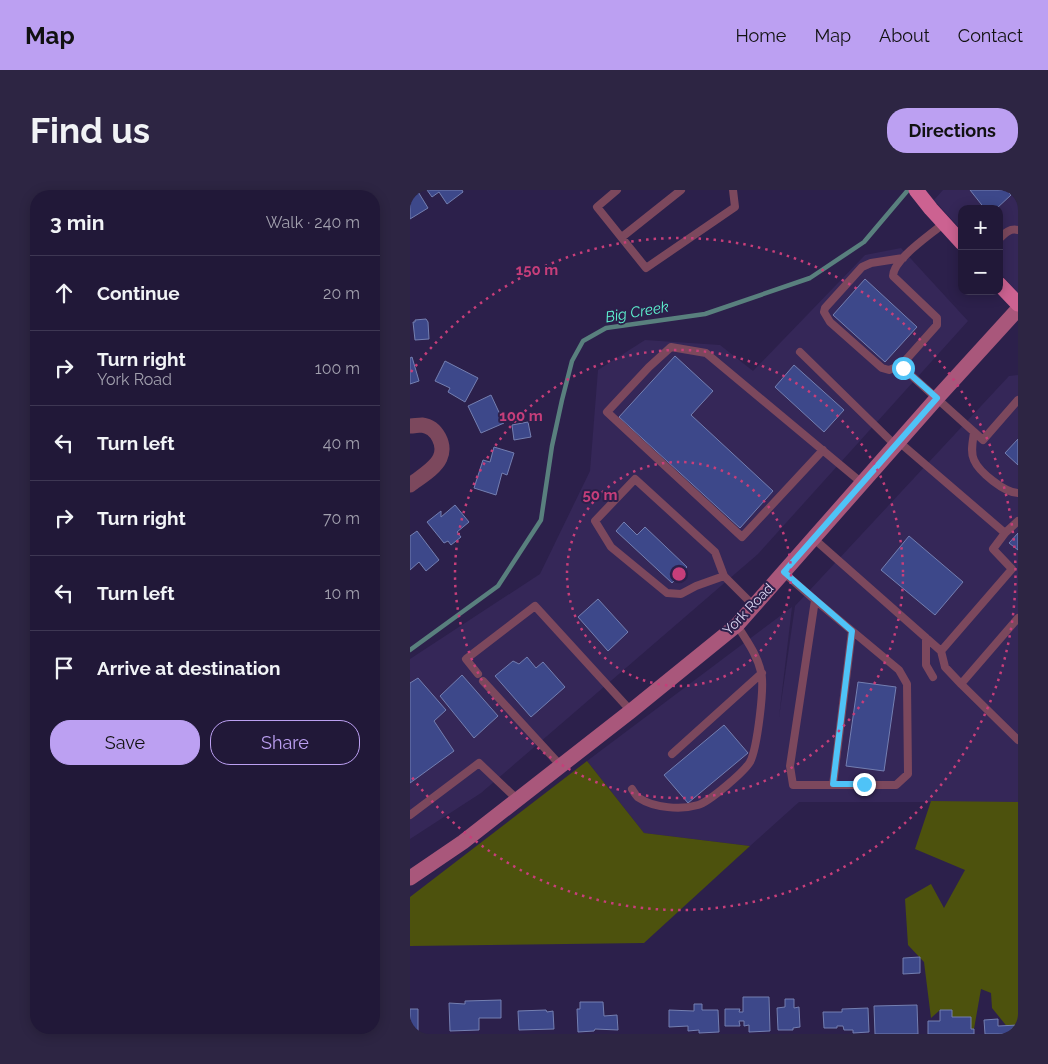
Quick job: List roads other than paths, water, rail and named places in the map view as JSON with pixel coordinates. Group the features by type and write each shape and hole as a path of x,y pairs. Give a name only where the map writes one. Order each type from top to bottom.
{"main road":[{"path":"916,190 958,239"},
{"path":"1003,288 1018,304"},
{"name":"York Road","path":"410,878 463,842 518,800 736,625 1018,309"}],"street":[{"path":"410,426 424,425 436,431 443,445 440,459 410,485"}],"lane":[{"path":"616,190 597,207 646,268 735,207 733,190"},
{"path":"622,237 681,190"},
{"path":"903,258 871,263 862,267 825,308 824,312 830,322 882,368 889,370 902,365 937,325 937,318 892,276 893,271 903,258 944,223"},
{"path":"1003,234 1013,229 1018,230"},
{"path":"823,450 742,537 607,412 649,367 671,347 706,353 823,450 862,483"},
{"path":"800,352 897,443 1004,533"},
{"path":"902,365 903,368 983,440 1018,400"},
{"path":"974,432 973,454 979,469 1004,489 1018,493"},
{"path":"724,576 696,586 682,594 667,593 611,547 595,521 635,479 715,552 724,576 754,606"},
{"path":"941,652 1012,569 993,549 1004,533 1018,521"},
{"path":"813,538 941,652 945,667 1018,740"},
{"path":"784,572 814,600 899,670 907,684 908,774 896,785 793,785 790,766 814,600"},
{"path":"478,674 466,659 535,606 631,711"},
{"path":"961,684 1018,618"},
{"path":"632,789 638,798 664,807 700,805 742,773 750,761 755,749 762,674 755,654 736,625"},
{"path":"833,784 852,631"},
{"path":"926,638 926,664 934,677"},
{"path":"672,754 762,674"},
{"path":"483,681 561,766"},
{"path":"410,814 479,763 518,800"}],"waterway":[{"name":"Big Creek","path":"410,650 498,586 541,520 552,446 562,400 572,361 583,341 606,328 705,314 810,278 864,242 908,190"}]}
